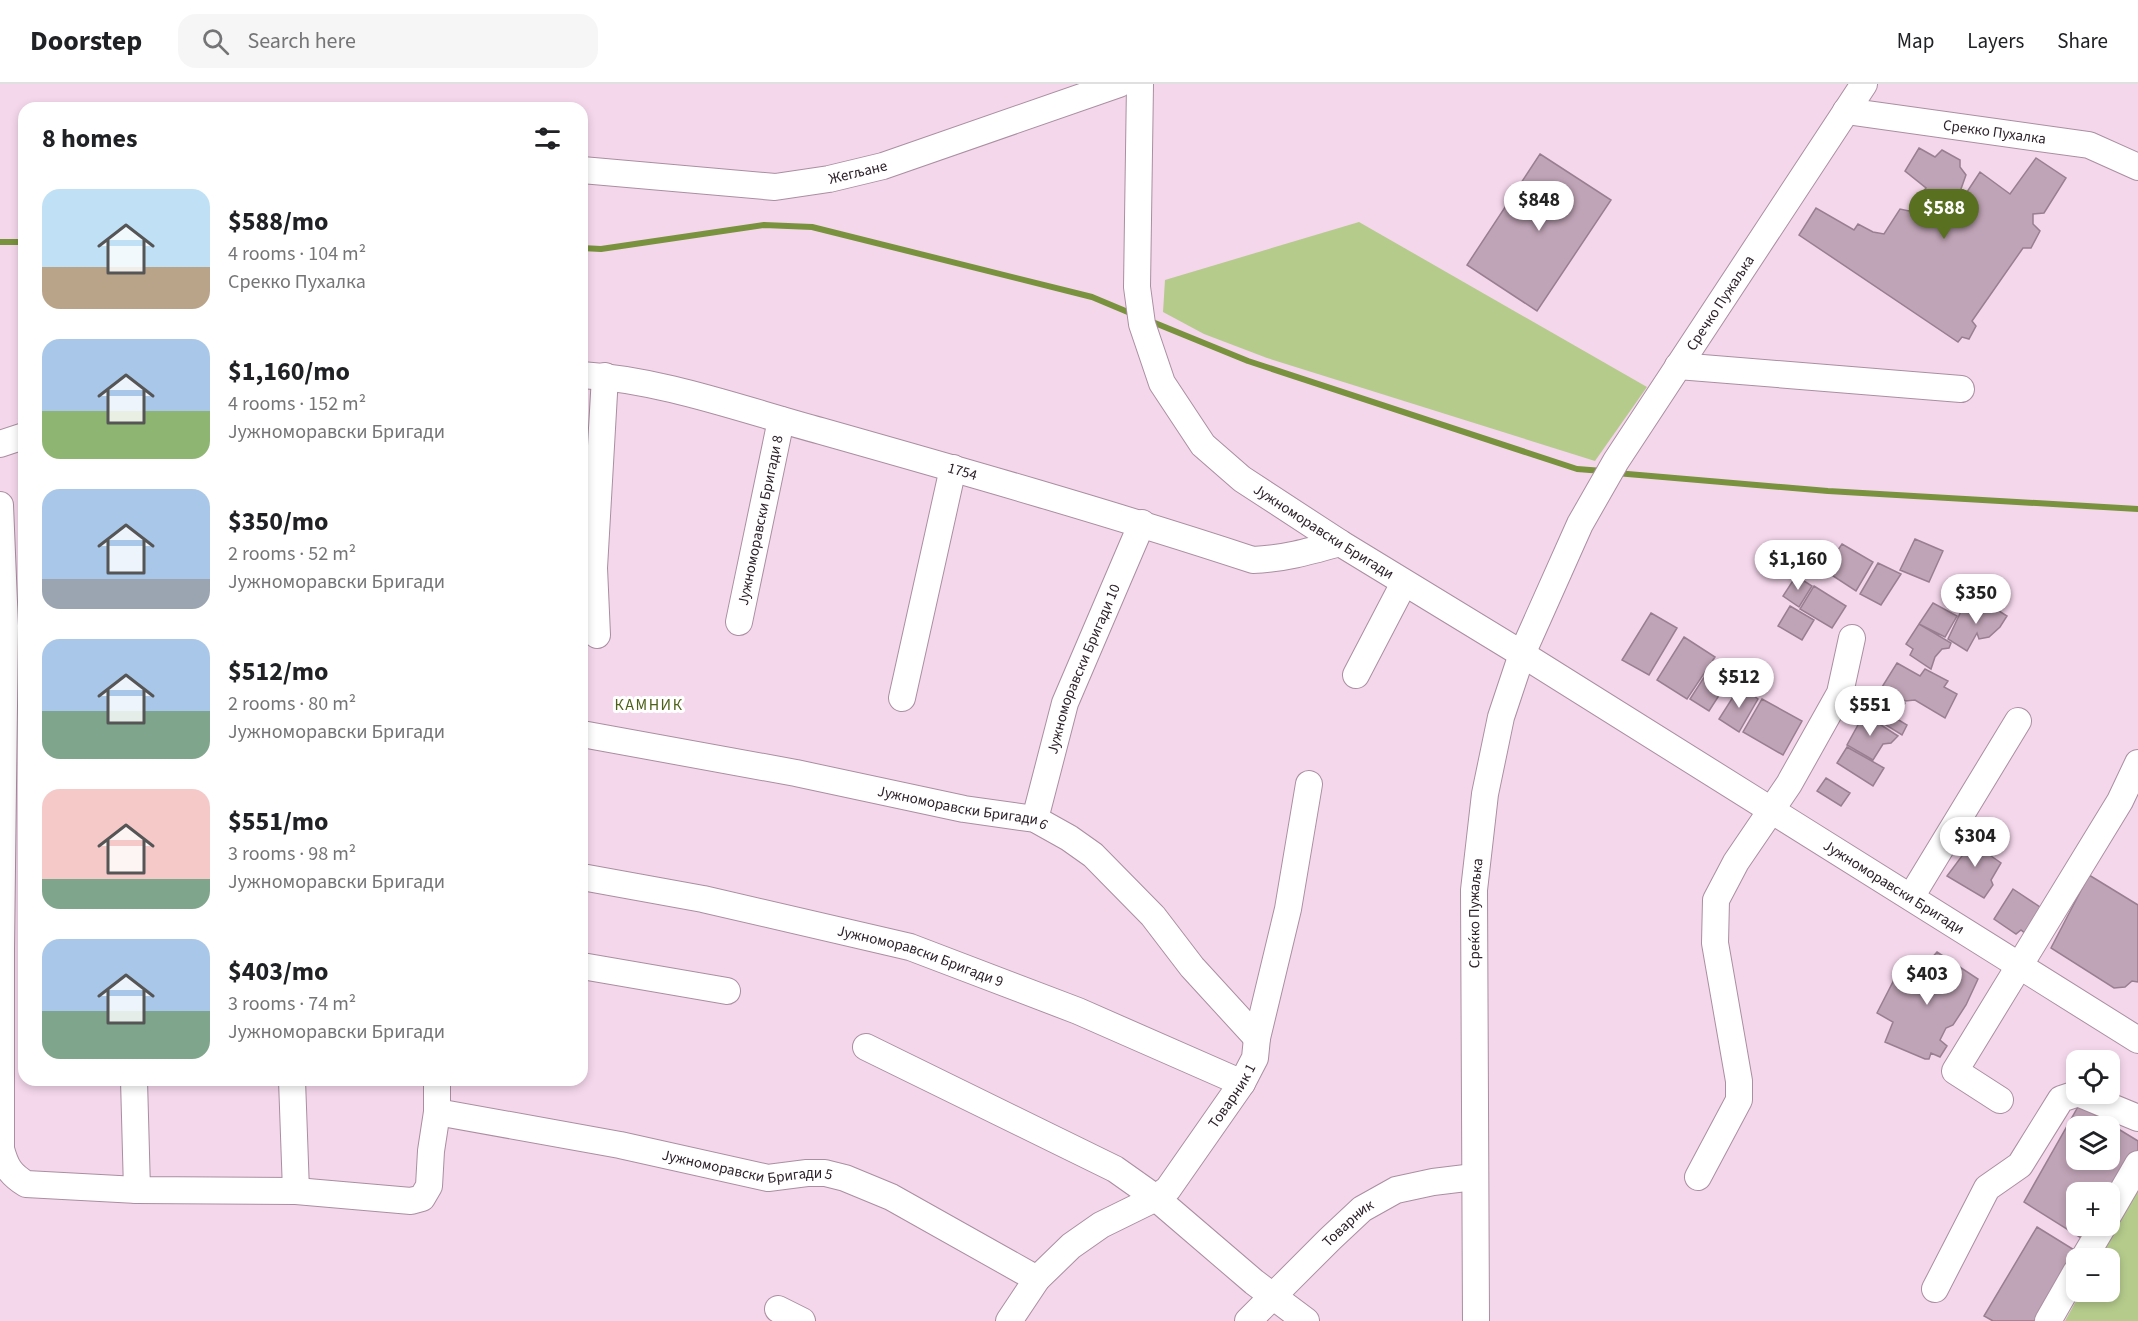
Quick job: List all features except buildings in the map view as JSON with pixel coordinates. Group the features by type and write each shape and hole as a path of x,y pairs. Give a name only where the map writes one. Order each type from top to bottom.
{"street":[{"name":"Жегљане","path":"588,171 775,187 829,179 883,166 1119,84"},
{"name":"Јужноморавски Бригади","path":"1140,84 1137,287 1142,324 1162,383 1203,445 1242,480 1340,543 1522,654 2138,1040"},
{"name":"Сречко Пужаљка","path":"1580,524 1616,461 1863,84"},
{"name":"Срекко Пухалка","path":"1846,111 2089,145 2138,166"},
{"path":"1678,366 1960,389"},
{"name":"1754","path":"594,376 740,407 1142,523 1253,560 1299,554 1340,543"},
{"path":"594,376 594,568 597,635"},
{"name":"Јужноморавски Бригади 8","path":"739,622 781,420"},
{"path":"0,444 18,438"},
{"path":"902,698 953,468"},
{"path":"0,505 5,626 1,1149 5,1163 13,1176 26,1184 137,1190 296,1191 411,1201 422,1198 429,1186 437,1112 437,1086"},
{"name":"Јужноморавски Бригади 10","path":"1035,819 1065,703 1142,523"},
{"name":"Среќко Пужаљка","path":"1476,1321 1473,1177 1476,1115 1474,890 1485,794 1501,717 1522,654 1580,524"},
{"path":"1356,675 1404,583"},
{"path":"1698,1177 1739,1100 1739,1082 1715,943 1716,900 1736,862 1790,784 1840,693 1852,638"},
{"path":"1911,897 2018,721"},
{"name":"Јужноморавски Бригади 6","path":"588,735 796,773 964,809 1035,819 1093,855 1154,916 1192,967 1257,1038"},
{"path":"2000,1100 1955,1071 2120,801 2138,763"},
{"name":"Товарник 1","path":"1009,1321 1037,1279 1071,1246 1101,1225 1156,1198 1178,1177 1242,1083 1255,1058 1257,1038 1288,909 1309,784"},
{"name":"Јужноморавски Бригади 9","path":"588,878 703,898 910,947 1078,1011 1242,1083"},
{"path":"588,967 727,991"},
{"path":"866,1047 1114,1169 1156,1198 1272,1296 1306,1321"},
{"path":"134,1086 137,1190"},
{"path":"292,1086 296,1191"},
{"path":"1935,1289 1987,1188 2020,1165 2061,1100 2066,1098"},
{"path":"2103,1104 2138,1118"},
{"name":"Јужноморавски Бригади 5","path":"437,1112 620,1145 768,1178 825,1173 845,1178 891,1197 1037,1279"},
{"path":"2120,1195 2138,1164"},
{"name":"Товарник","path":"1248,1321 1362,1209 1396,1190 1473,1177"},
{"path":"2048,1321 2066,1290"},
{"path":"778,1309 802,1321"}],"green space":[{"path":"1359,222 1647,387 1595,461 1267,358 1204,334 1163,312 1165,280"},
{"path":"2138,1183 2138,1321 2065,1321 2075,1302 2120,1302 2120,1248 2103,1248 2110,1236 2120,1236 2120,1217"}],"waterway":[{"path":"588,248 601,249 764,225 812,227 1092,297 1135,315"},
{"path":"0,242 18,242"},
{"path":"1150,321 1248,361 1577,469 1603,471"},
{"path":"1616,473 1828,491 2138,509"}],"district":[{"name":"КАМНИК","path":"649,704"}]}
